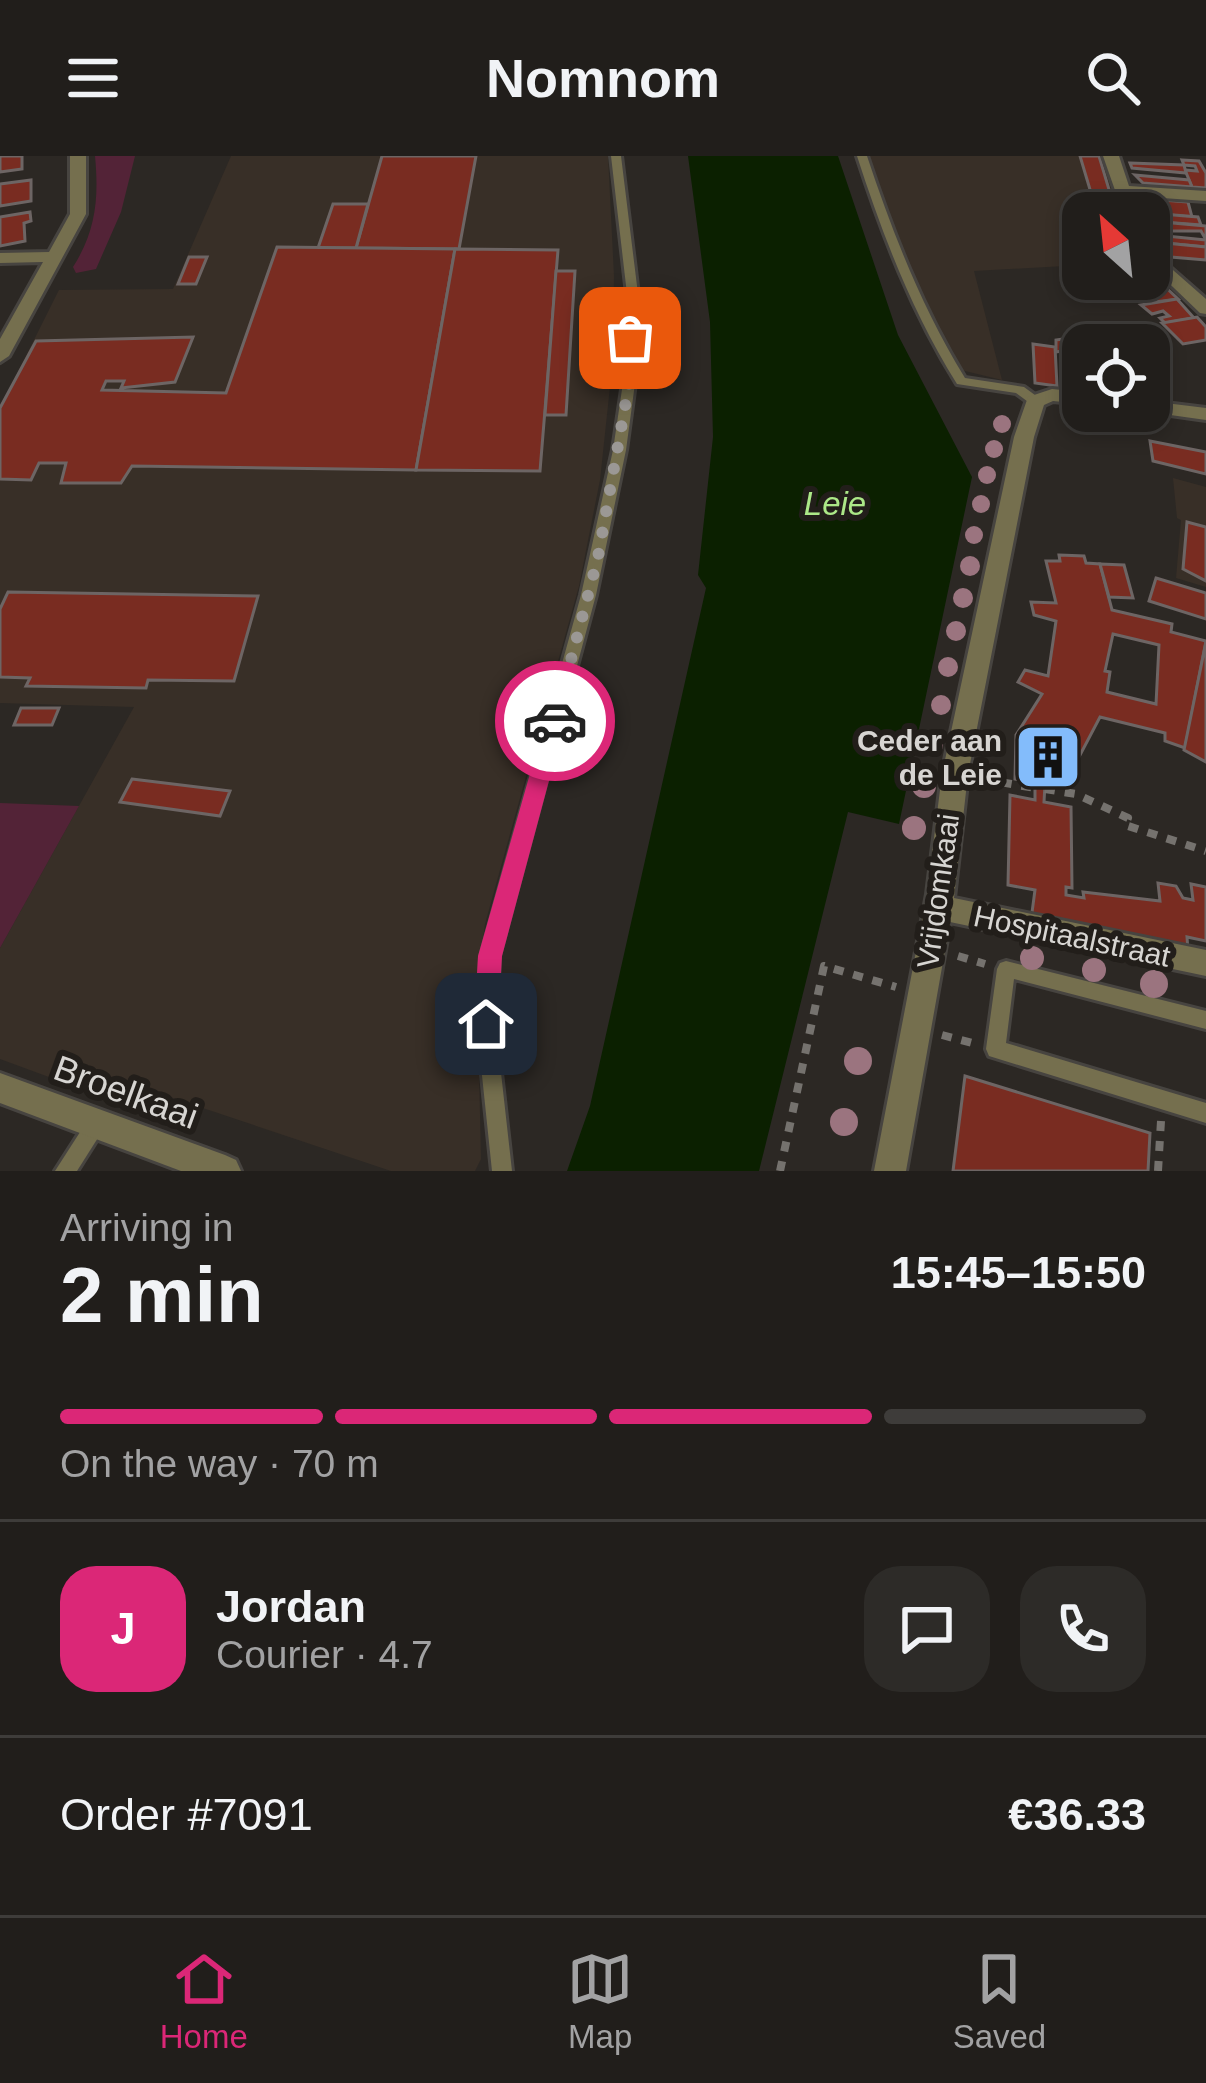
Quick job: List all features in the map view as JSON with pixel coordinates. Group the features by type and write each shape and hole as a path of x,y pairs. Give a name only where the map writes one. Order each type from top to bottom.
{"street":[{"path":"0,356 78,214 78,156"},
{"path":"1112,156 1122,190 1206,196"},
{"path":"0,258 56,257"},
{"path":"1170,274 1206,309"},
{"path":"1035,401 1062,396"},
{"name":"Vrijdomkaai","path":"890,1171 938,907 955,774 1035,401"},
{"path":"1170,410 1206,414"},
{"name":"Hospitaalstraat","path":"938,907 1206,963"},
{"name":"Broelkaai","path":"0,1088 225,1171"}],"lane":[{"path":"502,1171 487,1050 485,999 490,956 598,557 631,373 629,270 616,156"},
{"path":"862,156 897,264 926,327 961,381 1020,390 1035,401"},
{"path":"1206,1020 1006,969 996,1049 1206,1113"},
{"path":"65,1171 98,1122"}],"path":[{"path":"955,774 1076,794 1128,818 1125,825 1206,851"},
{"path":"780,1171 824,966 888,985"},
{"path":"1158,1171 1161,1134"}],"shaded area":[{"path":"95,156 135,156 121,212 96,269 76,273 73,267 94,214"},
{"path":"231,156 608,156 614,276 612,368 600,480 579,586 485,924 477,982 481,1159 475,1171 391,1171 107,1076 95,1094 0,1059 0,948 134,707 0,703 0,408 59,290 173,289"},
{"path":"866,156 1101,156 1114,192 1062,192 1062,266 974,271 1002,380 961,370 908,276"},
{"path":"1173,478 1206,487 1206,587 1176,578 1181,520"},
{"path":"0,803 79,806 0,948"}],"water":[{"name":"Leie","path":"688,156 838,156 898,335 972,477 899,824 848,812 759,1171 567,1171 590,1106 706,588 698,575 713,437 710,322"}],"building":[{"path":"0,156 22,156 22,169 0,172"},
{"path":"382,156 476,156 459,249 356,248"},
{"path":"1080,156 1099,156 1110,192 1091,192"},
{"path":"1182,160 1199,161 1206,173 1206,188 1192,187 1185,170 1197,171"},
{"path":"1130,163 1184,165 1186,173 1132,168"},
{"path":"1135,175 1189,180 1192,187 1143,183"},
{"path":"31,180 31,201 0,206 0,184"},
{"path":"1170,201 1188,202 1192,217 1170,215"},
{"path":"333,204 368,204 356,248 318,248"},
{"path":"30,212 31,221 24,223 25,241 0,246 0,217"},
{"path":"1170,215 1198,217 1201,225 1170,223"},
{"path":"1170,223 1206,226 1206,240 1201,231 1170,231"},
{"path":"1170,236 1206,240 1206,247 1170,243"},
{"path":"1170,243 1206,247 1206,260 1171,257"},
{"path":"277,247 455,249 416,470 132,466 121,483 61,483 66,463 39,463 31,480 0,479 0,408 36,341 193,337 175,382 121,388 124,381 106,381 102,390 226,393"},
{"path":"455,249 558,250 540,471 416,470"},
{"path":"189,257 207,257 196,284 178,284"},
{"path":"556,271 575,271 566,415 545,415"},
{"path":"1177,299 1194,318 1165,323 1160,318 1169,316 1163,311 1152,314 1141,305"},
{"path":"1197,317 1206,327 1206,340 1183,344 1170,331 1170,324 1162,323"},
{"path":"1033,344 1055,347 1057,386 1035,383"},
{"path":"1150,441 1206,452 1206,474 1153,461"},
{"path":"1187,522 1206,527 1206,581 1183,569"},
{"name":"Ceder aan de Leie","path":"1059,555 1084,556 1086,563 1100,564 1112,610 1172,624 1171,632 1206,641 1185,748 1165,741 1165,733 1100,717 1069,776 1063,773 1056,786 1045,784 1044,802 1071,807 1072,888 1066,887 1066,895 1084,898 1083,892 1160,901 1158,883 1176,886 1183,898 1193,900 1191,884 1206,887 1206,941 1187,937 1188,951 1031,920 1035,890 1008,885 1010,795 1035,800 1035,783 1015,779 1016,735 1042,694 1018,682 1025,670 1048,676 1056,621 1034,615 1031,602 1056,603 1046,561 1060,561","holes":["1113,634 1159,645 1156,704 1107,692 1110,672 1105,671"]},
{"path":"1100,564 1124,565 1133,598 1109,597"},
{"path":"1156,578 1206,593 1206,619 1149,601"},
{"path":"8,592 258,596 234,681 148,680 146,688 26,686 30,678 0,677 0,609"},
{"path":"1206,642 1206,762 1184,750"},
{"path":"21,708 59,708 52,725 14,725"},
{"path":"132,779 230,791 220,816 120,802"},
{"path":"965,1076 1150,1133 1148,1171 953,1171"}],"way so far":[{"path":"555,721 598,557 631,373 630,338"}],"place":[{"name":"Ceder aan de Leie","path":"1048,757"}],"route":[{"path":"486,1024 490,956 555,721"}]}
